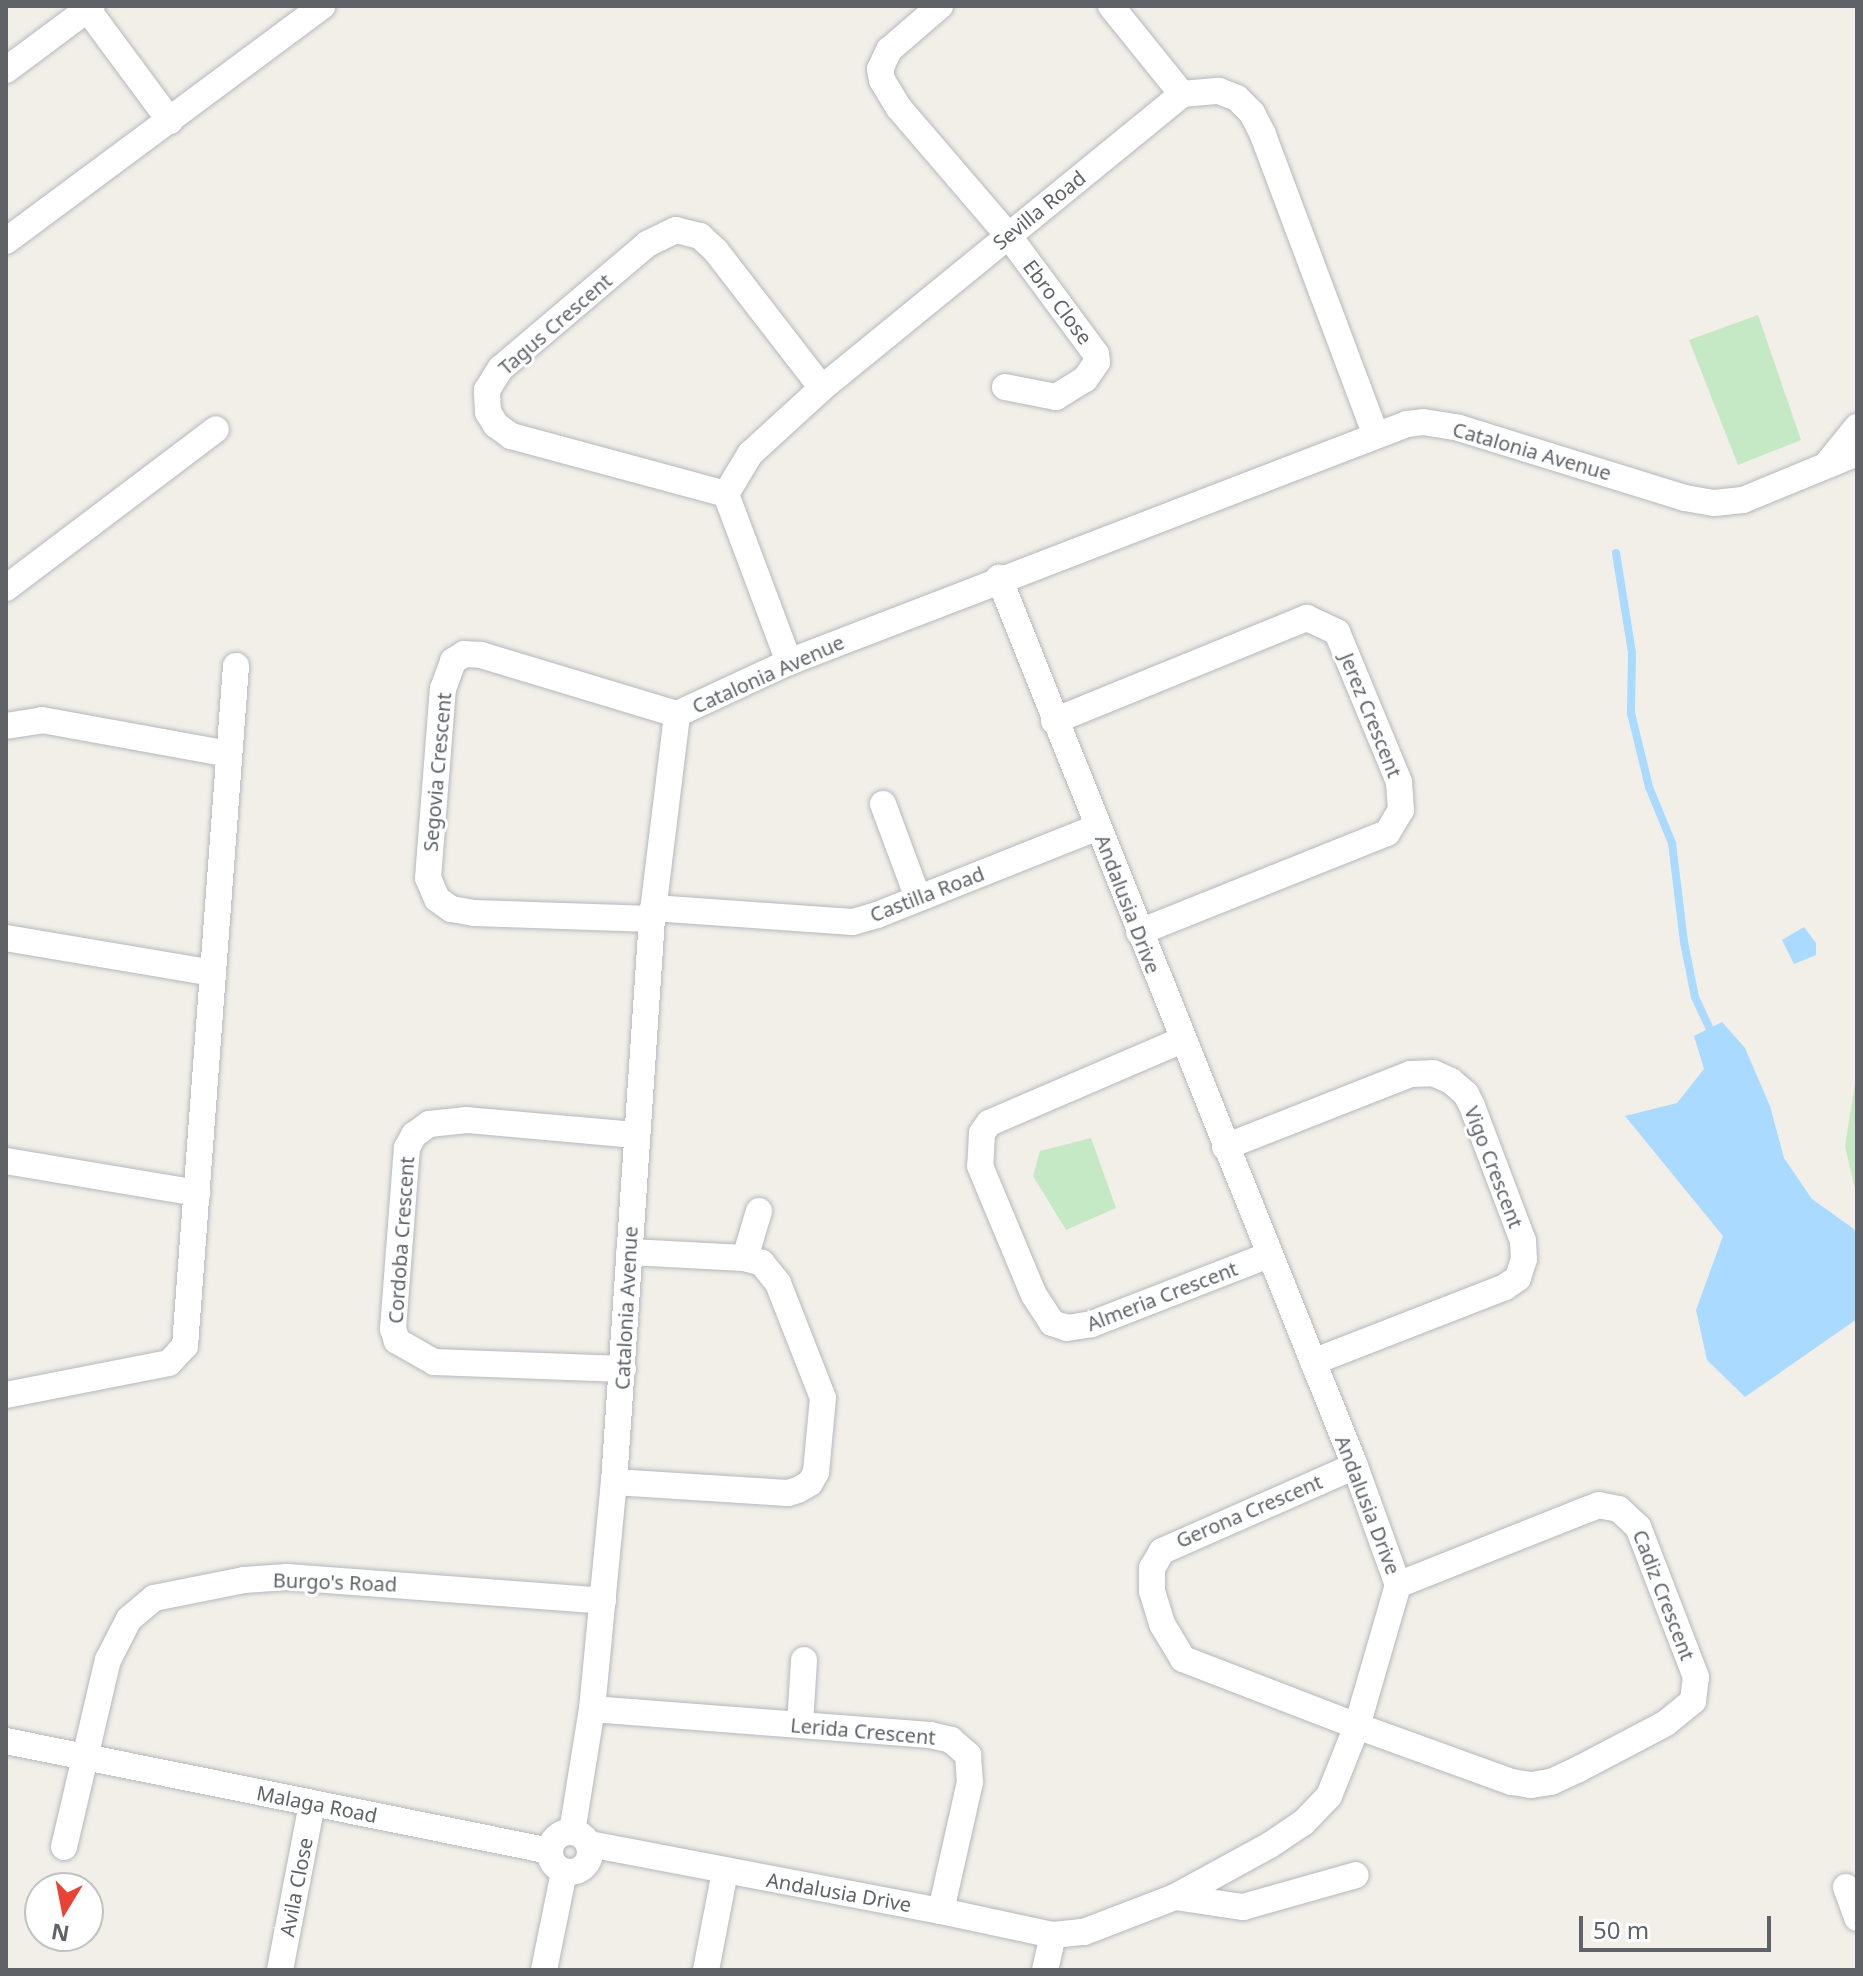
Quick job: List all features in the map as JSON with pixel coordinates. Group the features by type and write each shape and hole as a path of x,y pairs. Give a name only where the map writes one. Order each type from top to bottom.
{"street":[{"path":"6,241 322,6"},
{"path":"940,6 889,50 880,69 882,80 899,108 1008,235"},
{"path":"1111,6 1182,94 1219,91 1237,98 1252,113 1375,433"},
{"path":"6,70 88,7 170,121"},
{"name":"Sevilla Road","path":"726,494 750,454 822,388 1182,94"},
{"name":"Tagus Crescent","path":"726,494 511,436 496,425 488,412 487,390 501,368 647,244 676,230 700,236 716,251 822,388"},
{"name":"Ebro Close","path":"1005,387 1056,397 1085,379 1097,362 1093,347 1008,235"},
{"name":"Catalonia Avenue","path":"581,1838 623,1369 653,913 677,714 789,662 1375,433 1423,422 1459,428 1685,498 1714,503 1743,500 1827,464 1855,438"},
{"path":"6,588 216,429"},
{"path":"726,494 789,662"},
{"name":"Andalusia Drive","path":"581,1838 725,1871 1053,1935 1084,1932 1175,1897 1270,1845 1303,1823 1329,1796 1357,1726 1398,1585 1355,1466 999,578"},
{"name":"Jerez Crescent","path":"1054,721 1307,618 1337,632 1399,782 1401,810 1387,833 1139,932"},
{"name":"Segovia Crescent","path":"653,913 474,913 451,909 437,899 428,878 443,689 453,661 464,654 481,655 677,714"},
{"path":"6,1395 160,1365 177,1357 185,1346 236,666"},
{"path":"6,726 42,720 229,754"},
{"path":"883,804 918,898"},
{"name":"Castilla Road","path":"653,913 837,922 877,915 1098,827"},
{"path":"6,938 213,973"},
{"name":"Almeria Crescent","path":"1182,1040 989,1123 982,1133 980,1166 1034,1295 1052,1323 1067,1328 1092,1324 1269,1255"},
{"name":"Vigo Crescent","path":"1225,1147 1410,1074 1433,1073 1451,1081 1466,1094 1472,1106 1523,1241 1524,1259 1518,1278 1505,1287 1313,1362"},
{"name":"Cordoba Crescent","path":"623,1369 434,1362 397,1341 393,1329 407,1148 421,1129 429,1124 467,1120 636,1135"},
{"path":"6,1161 197,1193"},
{"path":"745,1258 759,1211"},
{"path":"614,1482 788,1493 810,1483 816,1472 823,1398 818,1379 772,1273 762,1263 745,1258 629,1252"},
{"name":"Gerona Crescent","path":"1355,1466 1171,1544 1162,1551 1151,1574 1162,1624 1183,1659 1357,1726"},
{"name":"Cadiz Crescent","path":"1357,1726 1512,1782 1531,1785 1551,1782 1666,1723 1693,1701 1697,1688 1696,1677 1638,1527 1619,1509 1599,1505 1398,1585"},
{"name":"Burgo's Road","path":"84,1758 118,1635 144,1603 169,1593 287,1577 603,1601"},
{"path":"800,1724 804,1660"},
{"name":"Lerida Crescent","path":"592,1709 930,1735 962,1747 970,1766 970,1782 941,1911"},
{"name":"Malaga Road","path":"6,1741 312,1804 557,1861"},
{"path":"64,1847 84,1758"},
{"name":"Avila Close","path":"280,1970 312,1804"},
{"path":"544,1970 557,1861 557,1836 581,1838 591,1853 582,1869 557,1861"},
{"path":"706,1970 725,1871"},
{"path":"1175,1897 1232,1909 1356,1875"},
{"path":"1846,1887 1857,1918"},
{"path":"1045,1970 1053,1935"}],"green space":[{"path":"1758,315 1801,440 1738,465 1689,340"},
{"path":"1857,1071 1857,1198 1845,1146"},
{"path":"1091,1138 1116,1208 1066,1230 1033,1176 1040,1151"}],"water":[{"path":"1804,927 1816,943 1816,955 1794,964 1782,940"},
{"path":"1722,1022 1745,1048 1770,1106 1784,1158 1812,1199 1854,1229 1857,1240 1857,1319 1745,1397 1707,1360 1696,1310 1723,1236 1625,1116 1677,1103 1704,1069 1694,1036"}],"waterway":[{"path":"1616,553 1632,653 1631,713 1649,787 1672,843 1684,942 1695,997 1714,1038"}]}
